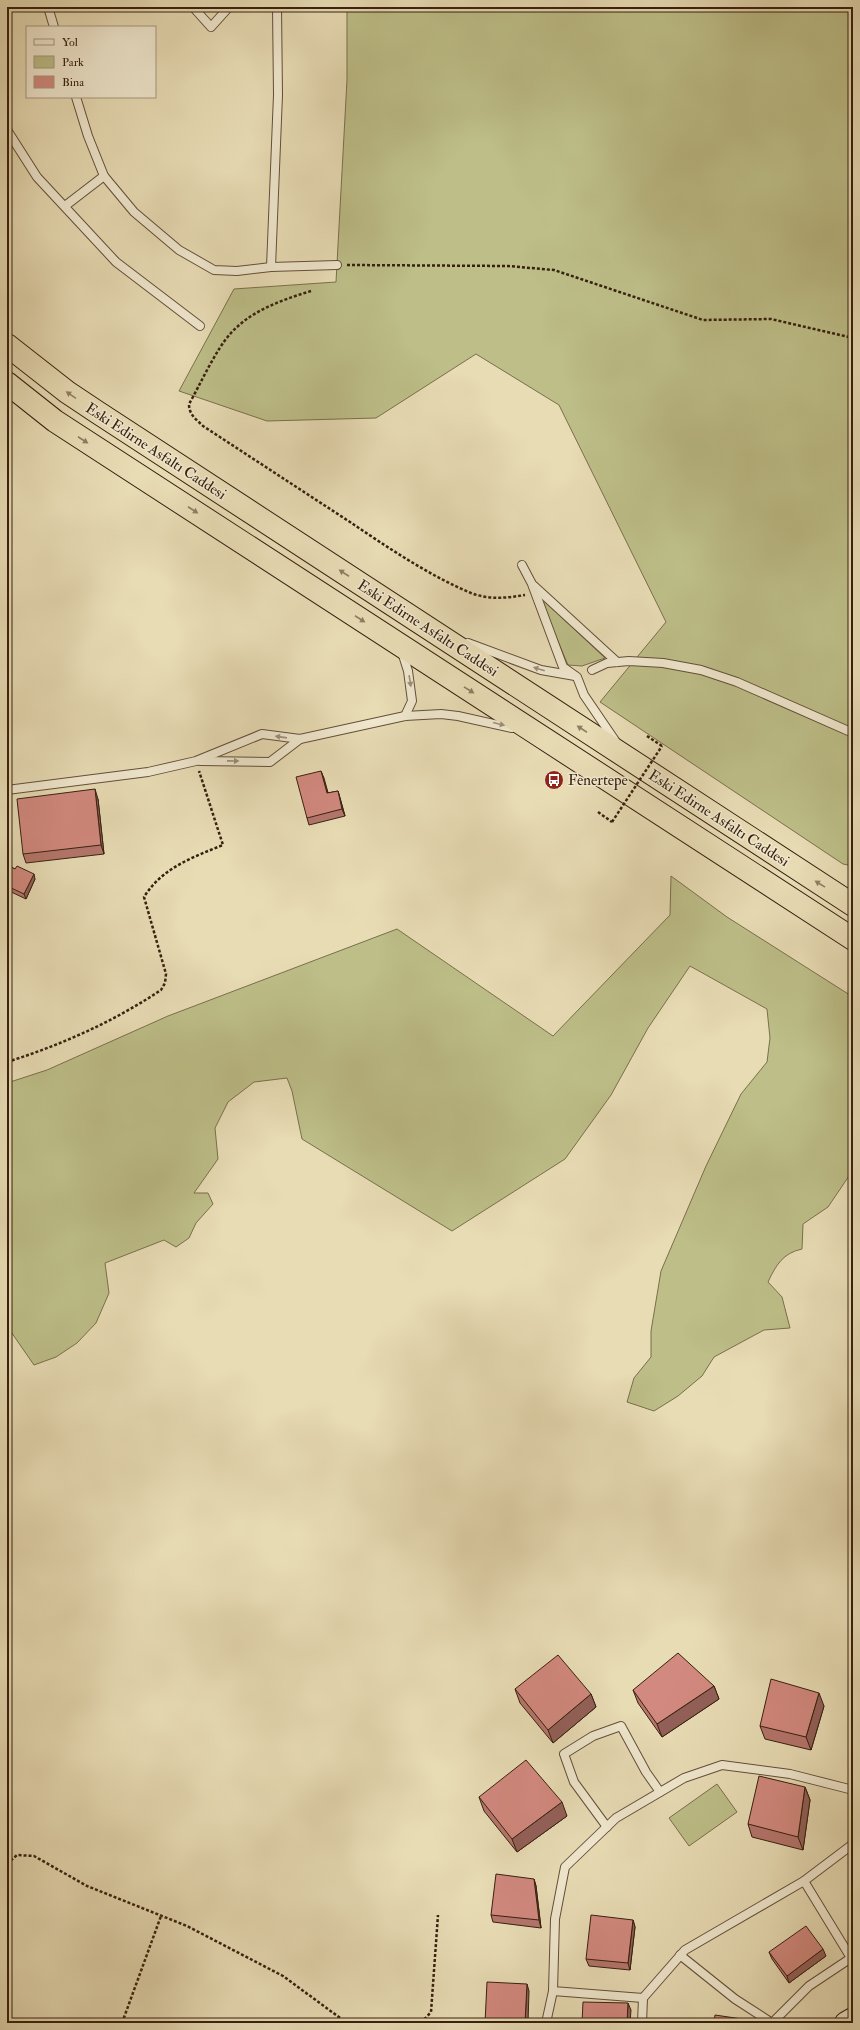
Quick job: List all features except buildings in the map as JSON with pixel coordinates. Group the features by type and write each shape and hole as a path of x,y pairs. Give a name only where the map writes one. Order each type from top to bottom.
{"highway":[{"name":"Eski Edirne Asfaltı Caddesi","path":"7,345 67,392 853,904"},
{"name":"Eski Edirne Asfaltı Caddesi","path":"7,383 55,421 853,940"}],"main road":[{"path":"846,2023 853,2019"}],"lane":[{"path":"48,7 54,26"},
{"path":"193,7 211,27 229,7"},
{"path":"270,267 278,95 277,7"},
{"path":"76,98 88,136 104,176 134,212 180,250 214,270 237,271 270,267 337,265"},
{"path":"7,130 37,177 116,262 200,326"},
{"path":"65,206 104,176"},
{"path":"522,565 532,584 562,667 578,677 584,695 628,758"},
{"path":"532,584 617,662"},
{"path":"432,631 541,670 578,677"},
{"path":"400,646 411,684 412,701 405,716"},
{"path":"592,670 607,663 617,662 663,663 707,672 737,682 853,733"},
{"path":"7,790 148,772 196,761 262,734 300,740 405,716 441,714 476,718 542,738"},
{"path":"196,761 270,762 300,740"},
{"path":"607,1827 574,1782 564,1754 593,1736 621,1726 646,1772 660,1792"},
{"path":"546,2023 553,1992 555,1919 565,1867 616,1818 684,1778 722,1765 790,1774 853,1790"},
{"path":"642,2023 643,1998 685,1950 804,1881 853,1844"},
{"path":"680,1956 734,1999 772,2023 809,1986 852,1958 804,1881"},
{"path":"553,1992 643,1998"}],"path":[{"path":"337,265 484,266 554,270 703,320 771,319 853,338"},
{"path":"311,291 282,300 264,308 246,319 230,333 189,404 189,411 194,418 203,426 391,549 446,580 472,593 488,597 508,598 535,593"},
{"path":"598,812 612,822 662,746 647,736"},
{"path":"7,1062 47,1049 92,1030 161,990 165,982 166,974 144,897 158,878 178,864 223,845 196,761"},
{"path":"7,1864 18,1855 34,1856 87,1886 187,1926 283,1976 347,2023"},
{"path":"421,2023 431,2012 438,1915"},
{"path":"122,2023 161,1916"}],"green space":[{"path":"347,7 853,7 853,866 843,864 600,702 666,622 559,405 476,354 376,418 267,421 179,391 234,289 336,282 347,80"},
{"path":"539,596 605,658 582,666 568,665"},
{"path":"671,876 727,917 853,997 853,1170 828,1207 803,1224 802,1249 790,1253 785,1257 777,1265 768,1282 782,1297 790,1328 764,1330 714,1357 702,1376 678,1396 654,1411 627,1402 634,1378 651,1357 651,1331 661,1271 706,1166 741,1094 767,1062 770,1038 767,1009 690,966 648,1028 611,1095 565,1159 452,1231 302,1139 292,1091 287,1078 254,1082 228,1102 215,1128 218,1159 194,1193 208,1193 213,1204 196,1223 189,1238 176,1247 164,1240 105,1263 109,1293 96,1323 77,1343 56,1357 34,1365 7,1326 7,1083 47,1070 168,1016 397,929 553,1036 670,915"},
{"path":"717,1784 737,1812 689,1846 669,1818"}],"place":[{"name":"Fenertepe","path":"554,780"}]}
